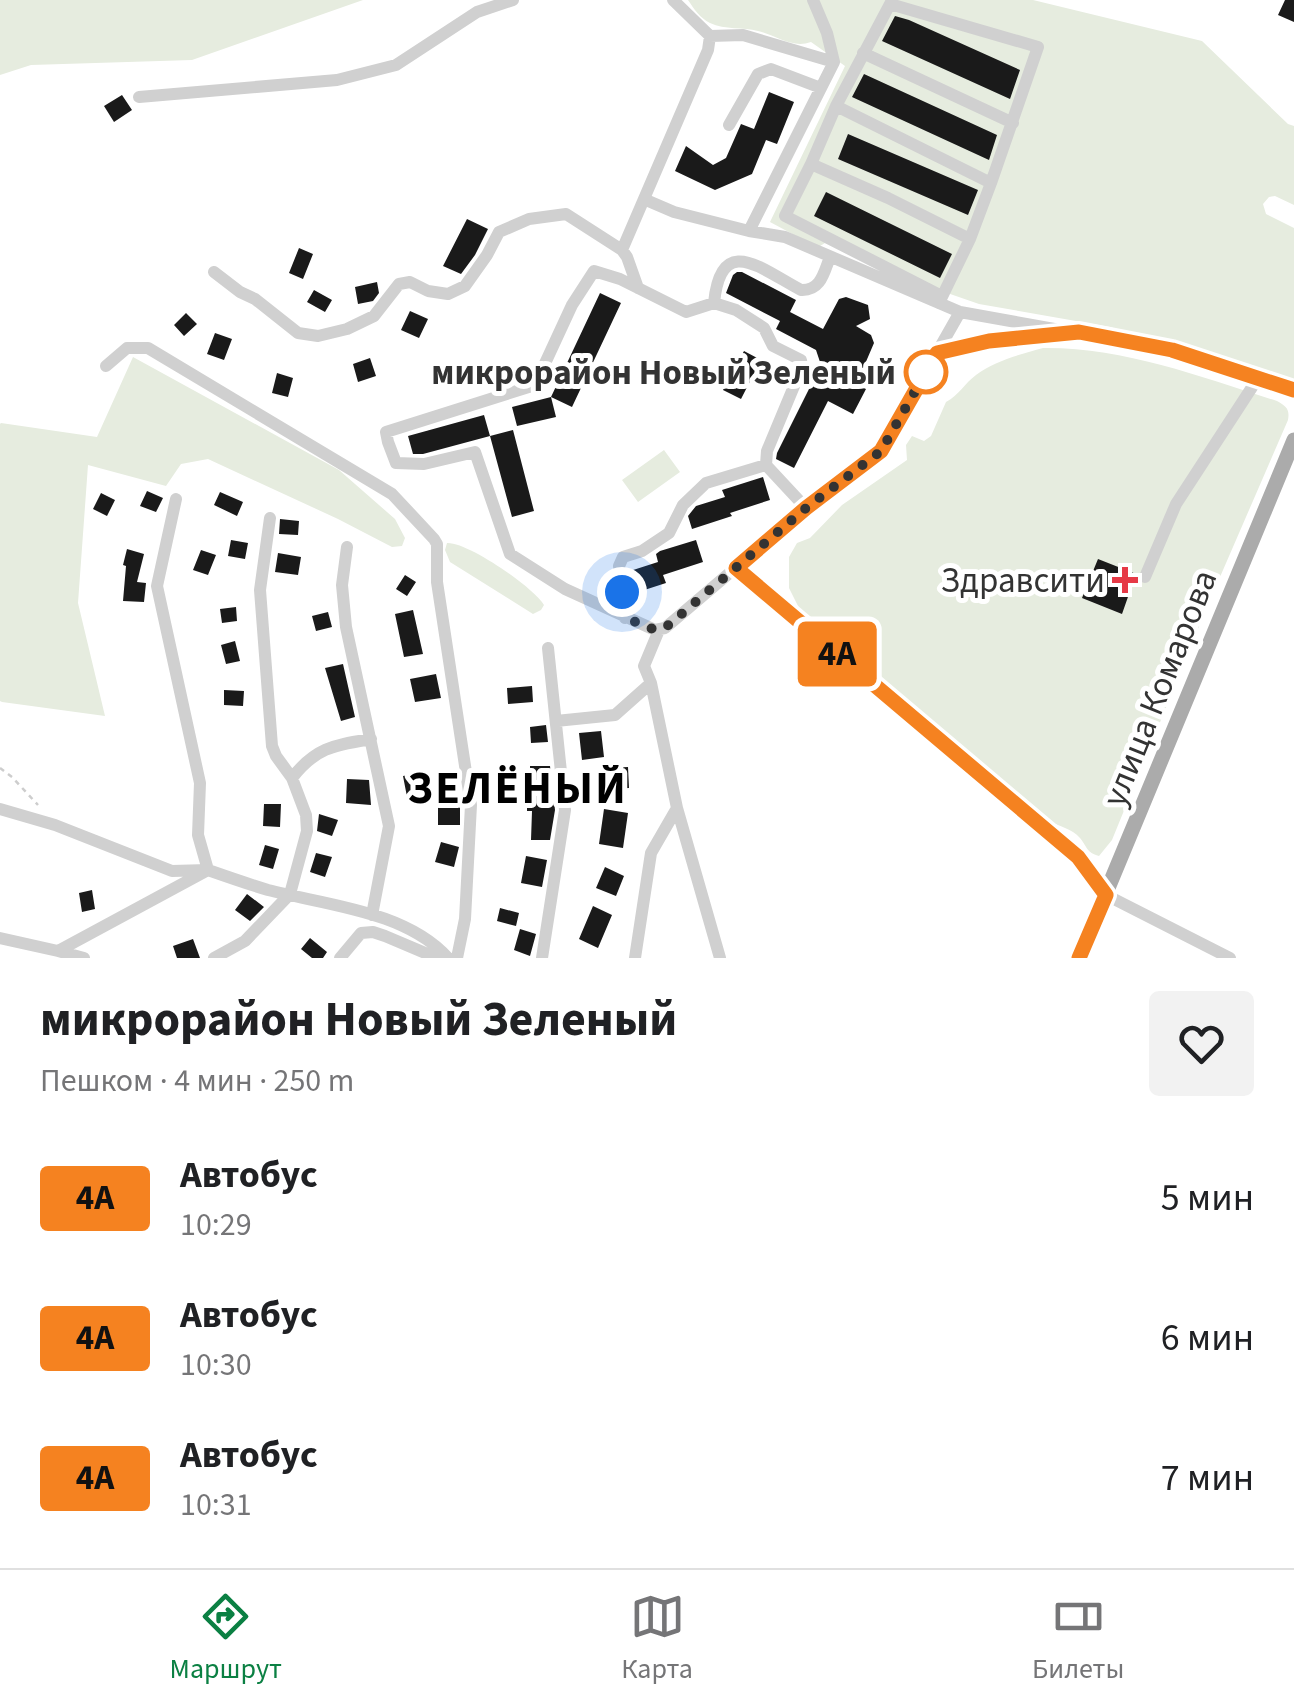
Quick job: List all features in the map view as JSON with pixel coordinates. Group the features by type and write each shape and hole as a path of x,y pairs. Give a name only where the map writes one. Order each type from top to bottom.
{"main road":[{"name":"улица Комарова","path":"1079,958 1294,440"}],"street":[{"path":"139,97 336,80 396,65 477,12 513,0"},
{"path":"673,0 710,36 744,35 834,62"},
{"path":"749,231 834,62 813,0"},
{"path":"941,300 970,240 1038,47 890,4 836,106 785,216 960,312 1172,350 1294,390"},
{"path":"622,250 708,50 710,36"},
{"path":"863,53 1012,123"},
{"path":"729,125 758,74 771,69 821,88"},
{"path":"836,106 990,182"},
{"path":"810,164 970,240"},
{"path":"646,200 674,212 784,237 941,300"},
{"path":"214,272 298,333 318,336 347,329 374,316 399,284 410,282 428,291 448,294 466,286 499,232 529,219 566,214 622,250 638,288"},
{"path":"714,303 716,282 728,263 745,260 801,290 810,290 819,284 830,256"},
{"path":"660,630 565,588 510,554 475,452 424,464 396,463 386,432 536,385 572,305 594,271 686,312 714,303 736,310 764,328 773,346 802,363 766,450 766,464 806,508"},
{"path":"720,958 677,808 644,666 660,630 881,451 960,312"},
{"path":"937,353 989,341 1079,332"},
{"path":"106,366 127,348 148,348 392,494 437,544 437,582 471,805 465,919 457,958"},
{"path":"1144,577 1176,504 1258,378"},
{"path":"626,618 619,566 622,557 642,552 669,533 683,506 706,483 766,464"},
{"path":"176,499 157,586 200,782 198,835 208,870"},
{"path":"214,958 246,941 290,894 307,831 306,815 292,778 272,746 260,590 270,518"},
{"path":"347,547 342,584 346,627 390,826 372,915"},
{"path":"736,568 1078,857 1106,895 1230,958"},
{"path":"542,958 565,810 548,648"},
{"path":"556,720 615,715 651,683"},
{"path":"292,778 321,750 372,739"},
{"path":"635,958 652,853 677,808"},
{"path":"0,809 55,825 172,871 208,870 372,915 418,932 448,958"},
{"path":"58,951 208,870"},
{"path":"357,912 361,933"},
{"path":"340,958 361,933 373,932 437,958"},
{"path":"0,938 84,958"}],"path":[{"path":"0,768 12,776 55,825"}],"shaded area":[{"path":"0,0 363,0 192,60 31,65 0,75"},
{"path":"688,0 1033,0 1202,41 1294,126 1294,205 1275,196 1263,204 1266,214 1294,228 1294,380 1110,327 979,304 881,270 825,243 813,245 770,222 845,66 811,42 791,43 758,31 710,23"},
{"path":"1043,348 1103,352 1162,365 1277,401 1288,413 1112,840 1099,856 1089,851 1073,832 1046,821 810,620 789,588 789,557 797,543 810,538 842,505 907,460 906,445 912,436 924,441 931,436 946,402 983,370"},
{"path":"133,357 339,470 395,519 405,538 402,546 392,547 208,459 181,464 166,486 88,465 78,603 105,716 2,702 0,424 97,437"},
{"path":"664,450 680,472 638,502 622,480"},
{"path":"447,543 484,557 514,577 538,597 544,605 541,610 533,614 450,562 445,550"}],"building":[{"path":"1285,0 1294,0 1294,22 1278,15"},
{"path":"895,16 1020,70 1010,99 882,41"},
{"path":"864,74 997,135 989,160 852,97"},
{"path":"769,92 794,102 777,144 766,140 752,174 715,190 675,171 686,146 713,165 726,158 741,124 754,129"},
{"path":"122,95 132,110 114,122 104,106"},
{"path":"848,134 978,190 968,215 838,159"},
{"path":"826,192 952,254 940,278 814,216"},
{"path":"467,219 488,229 461,274 443,266"},
{"path":"299,248 313,254 303,279 289,273"},
{"path":"737,272 796,300 790,312 823,329 839,299 846,297 868,305 870,319 856,326 871,335 874,343 856,385 866,389 853,414 828,401 794,468 776,459 777,453 821,365 816,350 776,329 780,321 726,293"},
{"path":"377,282 379,293 373,301 358,304 355,287"},
{"path":"314,290 332,300 325,312 307,302"},
{"path":"600,293 621,303 572,407 551,397"},
{"path":"410,311 428,319 419,338 401,330"},
{"path":"186,313 197,324 184,336 174,325"},
{"path":"215,333 232,339 224,360 207,354"},
{"path":"744,351 761,360 741,399 723,390"},
{"path":"370,358 376,376 358,382 353,364"},
{"path":"277,373 293,378 288,397 272,393"},
{"path":"551,397 556,417 517,426 512,407"},
{"path":"484,415 490,436 413,454 408,436"},
{"path":"513,430 534,511 512,517 490,436"},
{"path":"763,477 770,500 692,529 688,516 696,506 725,497 722,490"},
{"path":"147,491 163,498 156,512 140,506"},
{"path":"220,492 243,502 237,516 214,505"},
{"path":"101,493 115,500 107,516 93,509"},
{"path":"280,519 299,521 298,535 279,534"},
{"path":"231,540 248,543 245,559 228,556"},
{"path":"696,540 703,562 663,575 666,583 632,594 630,571 658,562 656,554 660,551"},
{"path":"127,549 144,554 137,582 146,583 144,602 123,601"},
{"path":"201,550 216,555 208,575 193,570"},
{"path":"278,553 301,557 298,575 275,572"},
{"path":"1098,559 1136,574 1122,614 1082,598"},
{"path":"405,575 416,582 407,596 396,589"},
{"path":"236,607 237,621 222,623 220,609"},
{"path":"413,610 423,654 404,657 395,614"},
{"path":"328,612 332,627 316,631 312,616"},
{"path":"235,641 240,661 226,664 221,645"},
{"path":"343,664 355,717 341,721 325,668"},
{"path":"436,674 441,698 415,702 410,679"},
{"path":"532,686 533,702 508,704 507,688"},
{"path":"224,690 244,691 243,706 224,705"},
{"path":"546,725 548,742 531,743 530,727"},
{"path":"601,731 604,757 582,760 579,733"},
{"path":"530,766 550,766 555,810 550,840 531,840 532,811 527,811 527,801 531,800"},
{"path":"628,767 629,788 609,789 608,768"},
{"path":"425,772 430,798 408,802 403,776"},
{"path":"347,779 369,780 371,805 346,803"},
{"path":"264,804 281,804 280,827 263,826"},
{"path":"438,807 460,807 460,825 438,825"},
{"path":"604,809 628,813 623,848 599,844"},
{"path":"319,814 338,820 332,836 317,831"},
{"path":"441,842 459,847 454,867 435,862"},
{"path":"265,845 279,849 273,869 259,865"},
{"path":"316,853 332,857 325,877 310,872"},
{"path":"526,856 547,860 542,887 521,883"},
{"path":"605,867 624,876 616,896 596,888"},
{"path":"92,890 95,909 82,912 79,893"},
{"path":"247,894 264,907 250,921 235,910"},
{"path":"593,906 612,915 598,948 579,939"},
{"path":"500,908 519,913 516,926 497,921"},
{"path":"520,929 536,934 530,956 514,950"},
{"path":"310,938 327,952 323,958 312,958 301,949"},
{"path":"193,939 200,958 177,958 173,946"}],"bus line":[{"name":"4А","path":"1079,958 1106,895 1078,857 736,568 881,451 937,353 989,341 1079,332 1172,350 1294,390"}],"place":[{"name":"микрорайон Новый Зеленый","path":"926,372"},
{"name":"Здравсити","path":"1125,580"}],"district":[{"name":"ЗЕЛЁНЫЙ","path":"518,787"}],"route":[{"path":"622,592 626,618 655,630 665,628 806,508 881,451 926,372"}]}
